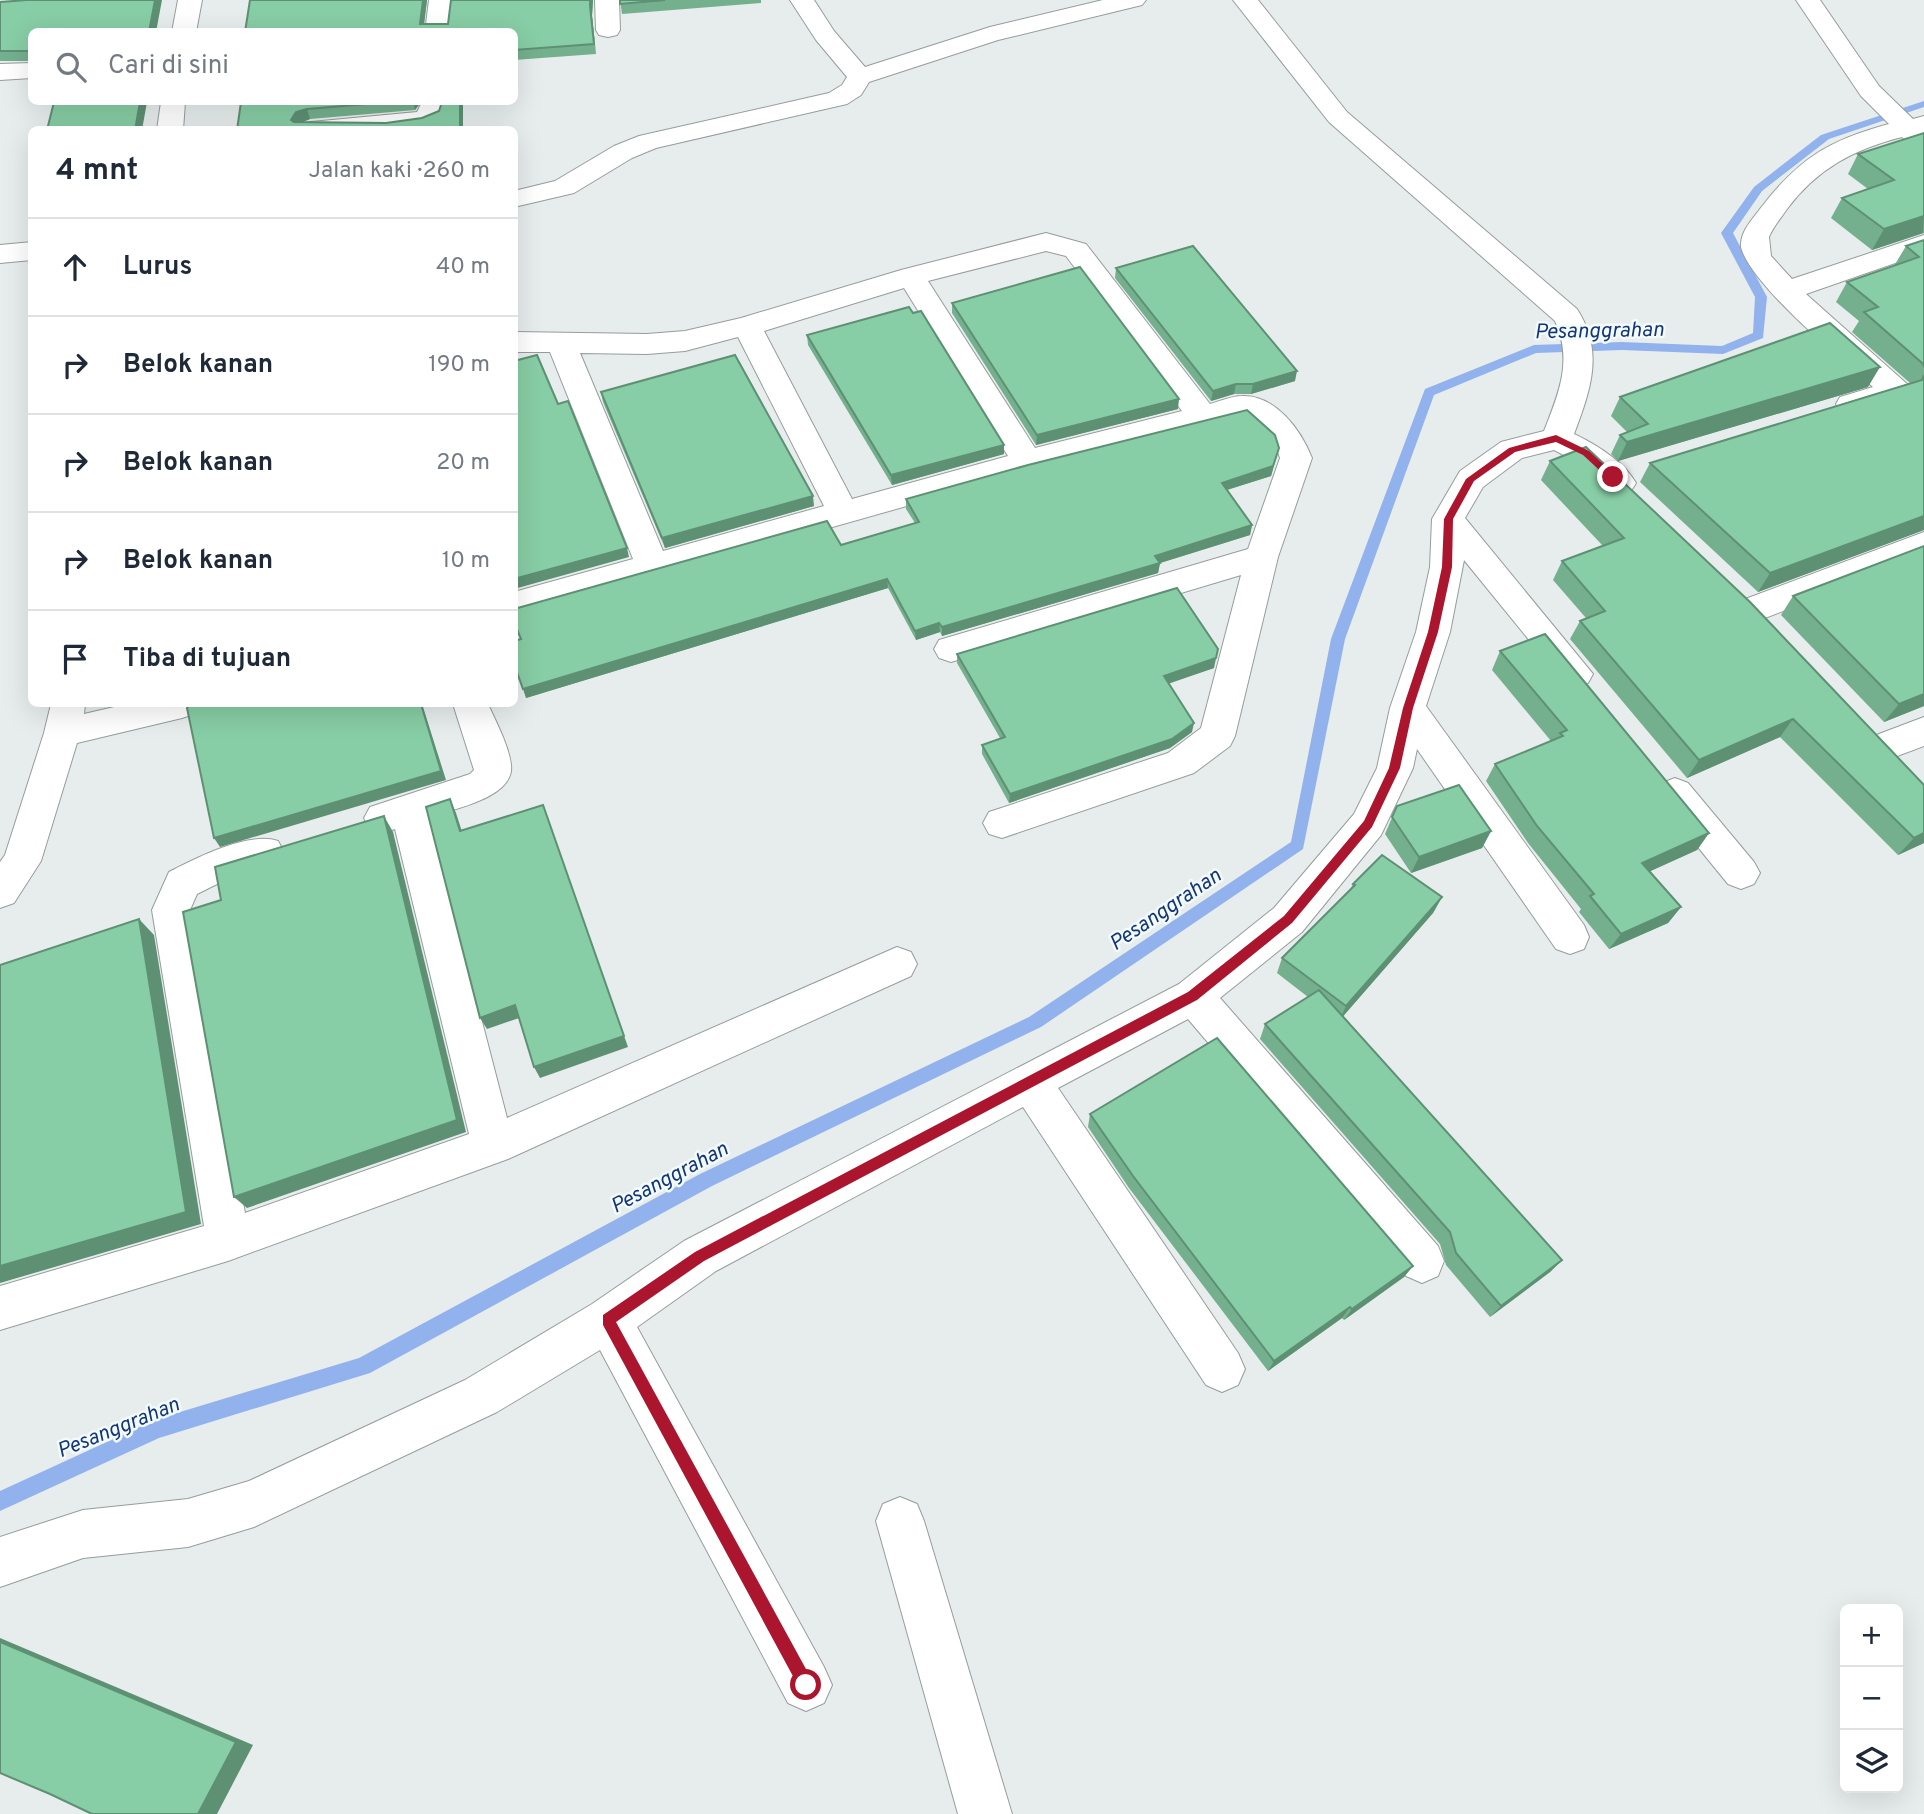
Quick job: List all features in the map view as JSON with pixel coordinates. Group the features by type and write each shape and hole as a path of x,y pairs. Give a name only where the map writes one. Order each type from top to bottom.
{"street":[{"path":"185,28 190,0"},
{"path":"438,28 441,0"},
{"path":"607,0 608,30"},
{"path":"802,0 825,35 860,77"},
{"path":"518,198 564,187 623,152 648,142 838,99 852,90 860,77 990,34 1055,8 1134,0"},
{"path":"1245,0 1338,117 1567,316 1575,330 1581,373 1556,439"},
{"path":"1808,0 1870,91 1913,129"},
{"path":"0,72 28,70"},
{"path":"170,126 173,105"},
{"path":"351,126 422,119 431,115 433,105"},
{"path":"1896,391 1786,291 1757,256 1754,245 1755,235 1776,203 1825,155 1839,147 1913,129"},
{"path":"518,342 647,344 685,341 747,327 911,276 1046,243 1076,250 1202,415"},
{"path":"1786,291 1924,244"},
{"path":"0,254 28,251"},
{"path":"911,276 1027,461"},
{"path":"747,327 844,514"},
{"path":"561,343 653,567"},
{"path":"1832,410 1924,380"},
{"path":"518,604 1027,461 1202,415 1241,406 1254,408 1289,439 1296,458 1262,557 1217,736 1181,763 1002,823"},
{"path":"0,1562 83,1534 188,1523 254,1503 481,1396 608,1320 700,1256 1193,996 1288,920 1368,824 1395,768 1408,708 1433,632 1447,567 1448,519 1471,479 1512,450 1556,439 1625,473 1642,505"},
{"path":"1448,519 1599,701"},
{"path":"1751,610 1924,544"},
{"path":"951,649 1262,557"},
{"path":"0,892 22,861 65,718 157,707"},
{"path":"344,829 483,784 492,776 494,765 472,707"},
{"path":"1408,708 1570,937"},
{"path":"1908,773 1874,737 1924,731"},
{"path":"1652,766 1741,873"},
{"path":"409,810 493,1145"},
{"path":"228,1240 171,910 182,883 215,867 293,844"},
{"path":"0,1308 228,1240 493,1145 897,964"},
{"path":"1193,996 1422,1261"},
{"path":"1030,1082 1222,1368"},
{"path":"608,1320 806,1685"},
{"path":"901,1521 985,1814"}],"building":[{"path":"155,0 150,28 28,28 28,51 0,51 0,2"},
{"path":"250,0 423,0 420,24 448,24 451,0 590,0 594,44 518,50 518,28 246,28"},
{"path":"620,0 665,0 620,4"},
{"path":"53,105 139,105 136,126 48,126"},
{"path":"241,105 354,105 307,109 296,112 291,120 386,123 422,118 439,111 441,105 460,105 460,126 238,126"},
{"path":"1924,133 1924,216 1884,229 1842,198 1894,180 1858,154"},
{"path":"1924,240 1924,366 1864,312 1878,307 1847,282 1919,257 1906,246"},
{"path":"1193,246 1297,371 1253,384 1236,384 1213,391 1116,268"},
{"path":"1080,267 1179,399 1037,435 952,303"},
{"path":"909,307 913,313 921,311 1004,445 891,475 807,335"},
{"path":"1830,323 1880,367 1627,442 1620,435 1648,424 1620,397"},
{"path":"537,355 558,404 568,401 627,548 518,578 518,360"},
{"path":"735,355 813,496 662,538 601,392"},
{"path":"1924,375 1924,516 1770,573 1650,463 1922,380"},
{"path":"1247,410 1275,435 1279,448 1273,466 1222,483 1252,525 1155,556 1160,563 942,627 939,623 915,631 887,579 523,689 518,675 518,640 521,639 518,632 518,608 827,521 841,545 919,522 906,499"},
{"path":"1586,447 1750,602 1924,785 1924,833 1914,838 1793,719 1699,760 1580,621 1605,611 1562,561 1624,538 1550,461"},
{"path":"1924,546 1924,694 1899,704 1793,596"},
{"path":"1177,588 1218,649 1216,658 1164,676 1194,723 1172,739 1010,794 982,745 1005,737 957,654"},
{"path":"1545,634 1709,833 1642,863 1681,907 1621,934 1590,896 1594,894 1537,826 1495,764 1563,736 1560,733 1567,730 1500,651"},
{"path":"422,707 441,771 214,838 187,708"},
{"path":"1459,785 1491,831 1419,857 1392,817 1397,806"},
{"path":"450,799 460,831 543,805 624,1036 534,1067 515,1005 480,1018 426,807"},
{"path":"384,816 457,1120 234,1197 183,912 221,900 215,867"},
{"path":"1382,855 1442,897 1346,1006 1282,958"},
{"path":"139,919 186,1212 0,1266 0,965"},
{"path":"1319,990 1562,1260 1501,1306 1456,1253 1450,1232 1265,1024"},
{"path":"1217,1038 1413,1266 1274,1361 1133,1176 1090,1114"},
{"path":"0,1642 236,1742 198,1814 92,1814 0,1773"}],"waterway":[{"name":"Pesanggrahan","path":"0,1501 157,1429 363,1366 706,1180 1035,1022 1298,845 1338,639 1429,392 1534,349 1622,346 1723,350 1759,335 1761,297 1727,233 1758,189 1825,137 1924,104"}],"route":[{"path":"806,1685 608,1320 700,1256 1193,996 1288,920 1368,824 1395,768 1408,708 1433,632 1447,567 1448,519 1471,479 1512,450 1556,439 1586,453 1613,477"}]}
